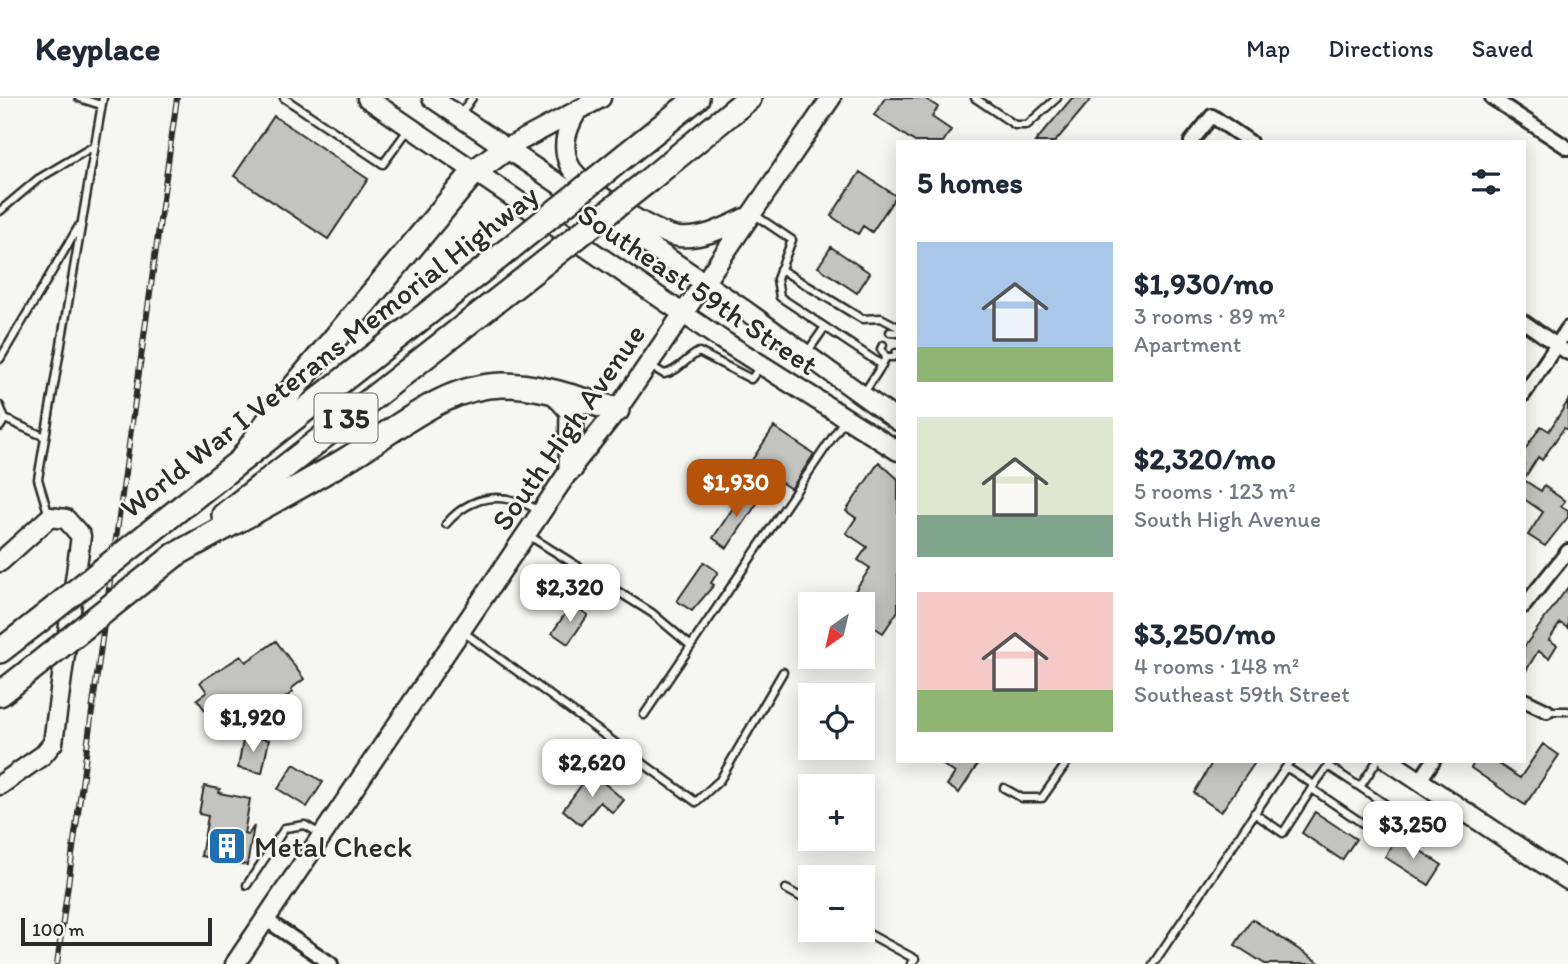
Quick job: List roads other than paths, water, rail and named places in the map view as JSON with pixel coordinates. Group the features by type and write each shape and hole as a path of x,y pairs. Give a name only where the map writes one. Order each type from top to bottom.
{"highway":[{"name":"World War I Veterans Memorial Highway","path":"0,651 697,98"},
{"name":"I 35","path":"0,694 649,180 748,98"},
{"path":"242,459 281,403 474,172 505,149"},
{"path":"175,555 348,459 423,410 456,394 503,385 556,393 617,410"},
{"path":"556,393 572,411 571,468"}],"main road":[{"name":"Southeast 59th Street","path":"367,98 682,313 896,450"},
{"name":"Southeast 59th Street","path":"432,98 806,354 896,420"},
{"path":"505,149 601,98"},
{"name":"South High Avenue","path":"235,964 571,468 617,410 702,282 831,98"},
{"path":"576,113 566,130 568,163 576,176 640,220 659,231 689,237 720,230 748,215"},
{"path":"0,562 50,517 61,517 72,523 81,536 82,545 54,734 43,755 0,785"},
{"path":"1392,763 1568,880"}],"street":[{"path":"1492,98 1568,148"},
{"path":"1193,140 1212,116 1247,140"},
{"path":"1526,323 1568,353"},
{"path":"1526,391 1568,328"},
{"path":"1526,604 1568,551"},
{"path":"1526,701 1548,711"},
{"path":"1419,782 1432,763"},
{"path":"265,919 331,964"}],"lane":[{"path":"50,517 38,479 102,101 79,98"},
{"path":"285,98 383,164 409,128"},
{"path":"459,117 472,98"},
{"path":"975,98 1015,125 1027,125 1058,98"},
{"path":"0,211 38,179 94,146"},
{"path":"748,215 792,240 777,279 780,298 793,303 835,330 882,365"},
{"path":"0,359 82,221"},
{"path":"780,269 845,314 862,319 881,318 896,326"},
{"path":"806,354 825,325"},
{"path":"890,332 896,333"},
{"path":"883,345 881,349 886,357"},
{"path":"648,364 664,374 673,373 687,358 699,352 751,379 761,365"},
{"path":"886,357 894,357 896,353"},
{"path":"862,396 886,357"},
{"path":"0,406 5,419 45,437"},
{"path":"0,427 5,419"},
{"path":"644,715 845,419"},
{"path":"446,524 459,510 480,498 521,500 541,512"},
{"path":"526,534 652,613 691,646"},
{"path":"461,630 696,802 720,780 783,672"},
{"path":"1548,711 1568,711"},
{"path":"1004,788 1023,798 1042,798 1067,763"},
{"path":"1360,787 1376,763"},
{"path":"1153,964 1254,813 1288,764 1313,787 1331,803 1368,827 1385,804 1367,796 1360,787 1345,782 1328,766 1313,787 1283,833 1254,813"},
{"path":"1331,803 1336,795"},
{"path":"1352,817 1357,809"},
{"path":"247,885 285,828 305,825 322,835"},
{"path":"786,889 798,896"},
{"path":"875,937 915,959 911,964"}],"railway":[{"path":"57,964 177,98"}],"place":[{"name":"Metal Check","path":"227,846"}]}
